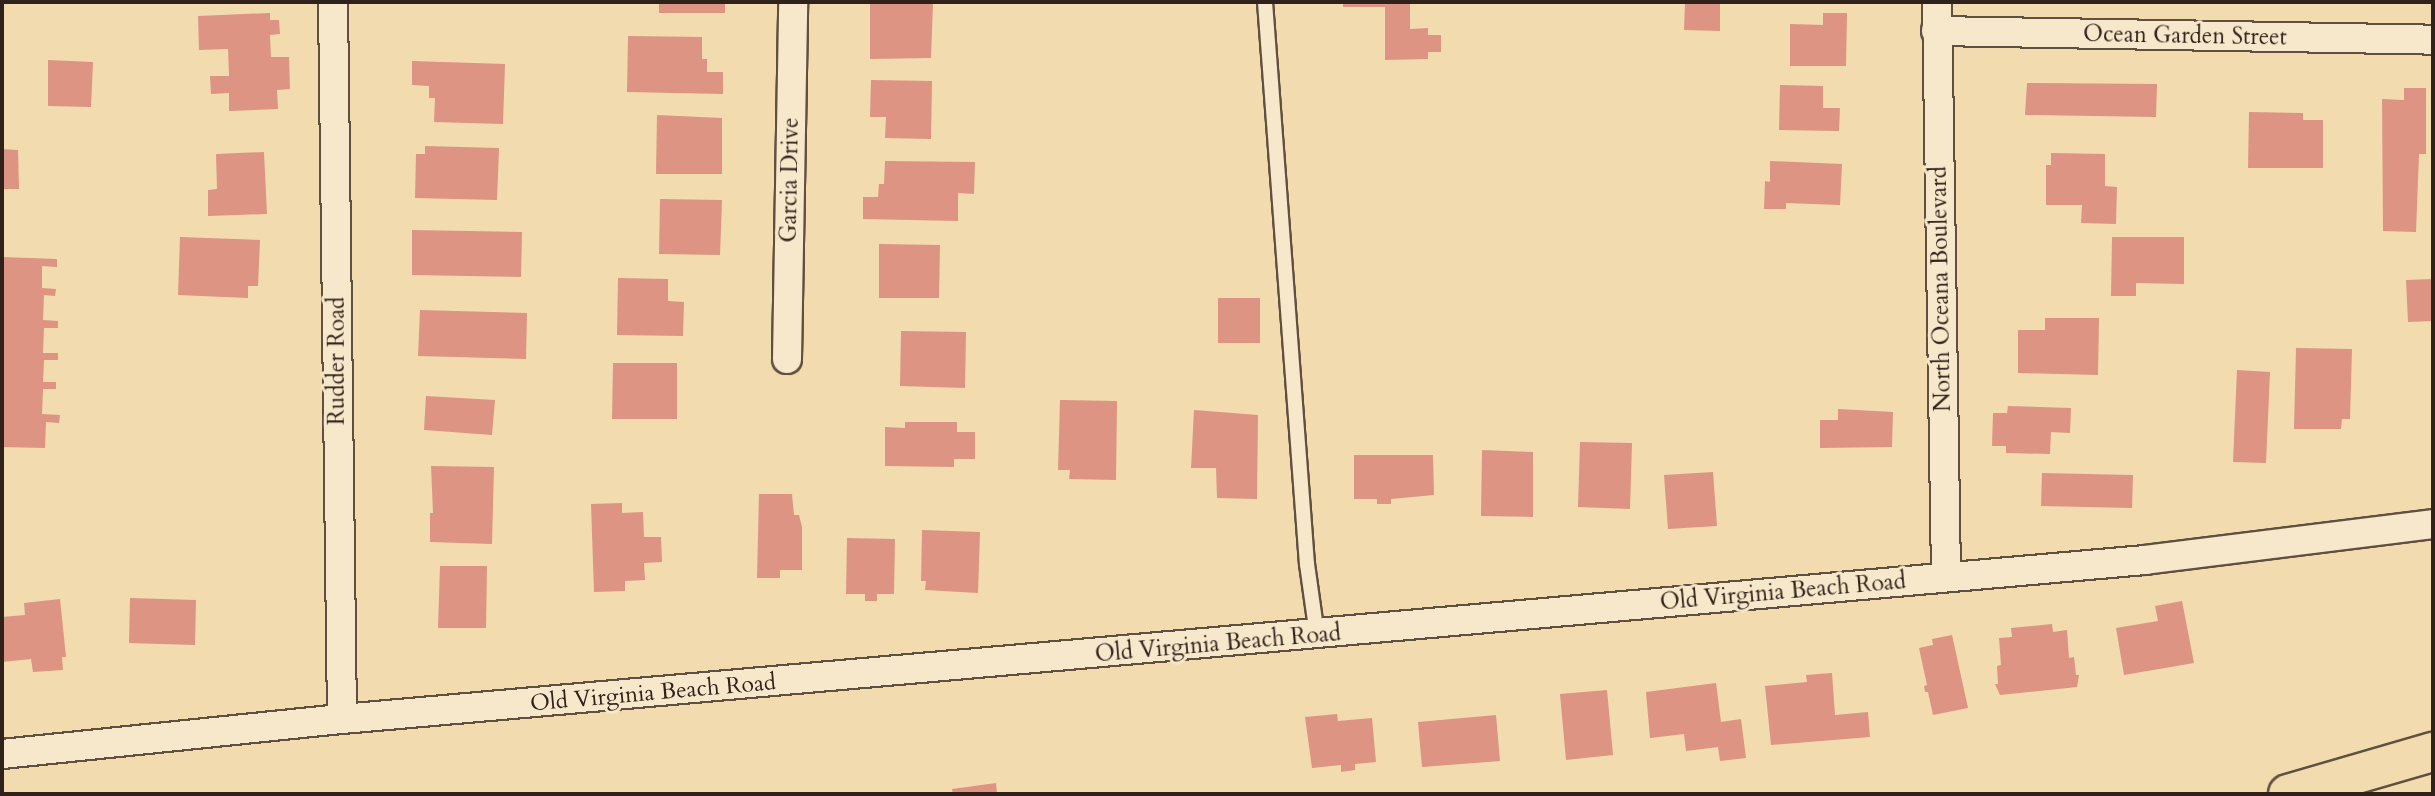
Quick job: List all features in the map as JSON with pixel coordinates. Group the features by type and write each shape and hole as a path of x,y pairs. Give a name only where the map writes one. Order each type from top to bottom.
{"highway":[{"path":"2288,794 2433,752"}],"street":[{"name":"Rudder Road","path":"333,2 342,719"},
{"name":"Garcia Drive","path":"787,359 793,2"},
{"name":"North Oceana Boulevard","path":"1937,2 1946,577"},
{"name":"Ocean Garden Street","path":"1936,32 2433,40"},
{"name":"Old Virginia Beach Road","path":"2,754 342,719 2145,560 2433,524"}],"lane":[{"path":"1265,2 1307,564 1317,635"}],"building":[{"path":"659,2 725,2 725,13 659,13"},
{"path":"870,2 933,2 931,58 870,59"},
{"path":"1343,2 1410,2 1410,29 1428,28 1428,35 1441,35 1441,52 1428,52 1428,59 1385,60 1385,7 1343,7"},
{"path":"1685,2 1720,2 1720,31 1684,30"},
{"path":"270,13 270,20 279,20 280,34 270,35 271,57 289,57 290,89 277,90 278,109 229,111 229,93 211,94 210,76 229,76 228,49 199,50 198,16"},
{"path":"1823,13 1847,13 1846,66 1790,66 1790,24 1823,25"},
{"path":"628,36 702,37 702,59 707,59 707,72 723,72 723,94 627,92"},
{"path":"48,60 93,62 91,107 48,106"},
{"path":"412,61 505,64 503,124 434,122 435,98 429,98 429,86 412,85"},
{"path":"871,80 932,81 931,139 885,138 886,117 870,117"},
{"path":"2027,83 2157,84 2156,117 2025,115"},
{"path":"1780,85 1823,86 1823,108 1840,108 1839,131 1779,130"},
{"path":"2404,88 2426,88 2426,154 2419,154 2416,232 2383,231 2382,99 2404,100"},
{"path":"2249,112 2303,113 2303,120 2323,120 2323,168 2248,168"},
{"path":"657,115 722,118 722,174 656,174"},
{"path":"425,146 499,148 497,200 415,198 416,154 425,154"},
{"path":"2,149 18,150 19,189 2,189"},
{"path":"264,152 267,214 208,216 208,190 217,189 216,154"},
{"path":"2051,153 2105,154 2105,186 2117,187 2116,224 2081,223 2082,205 2046,205 2046,165 2051,165"},
{"path":"885,161 975,162 974,194 958,193 958,221 863,219 863,197 878,197 879,184 884,184"},
{"path":"1770,161 1842,164 1840,205 1786,203 1786,209 1764,209 1765,181 1770,182"},
{"path":"660,199 722,200 720,255 659,254"},
{"path":"412,230 522,232 521,277 412,275"},
{"path":"180,237 260,240 258,286 248,286 248,298 178,295"},
{"path":"2112,237 2184,237 2184,284 2136,283 2136,296 2111,296"},
{"path":"879,244 940,245 939,298 879,298"},
{"path":"2,257 57,259 57,267 42,266 42,288 56,289 55,296 44,295 43,320 58,321 58,328 44,328 43,353 58,353 58,360 44,360 43,382 56,382 56,389 43,389 42,414 60,415 59,423 46,422 45,448 2,447"},
{"path":"618,278 668,279 668,301 684,302 683,336 617,335"},
{"path":"2433,279 2433,321 2408,322 2406,280"},
{"path":"1218,298 1260,298 1260,343 1218,343"},
{"path":"420,310 527,313 526,359 418,356"},
{"path":"2045,318 2099,318 2098,375 2018,373 2018,330 2045,330"},
{"path":"901,331 966,332 965,388 900,386"},
{"path":"2296,348 2352,349 2350,419 2342,419 2341,429 2294,429"},
{"path":"613,363 677,363 677,419 612,419"},
{"path":"2237,370 2270,372 2266,463 2233,462"},
{"path":"426,396 495,400 492,435 424,430"},
{"path":"1060,400 1117,401 1116,480 1069,479 1070,470 1058,470"},
{"path":"2008,406 2071,408 2070,433 2051,432 2050,454 2006,453 2006,446 1992,446 1993,413 2007,413"},
{"path":"1838,409 1893,412 1892,447 1820,448 1820,420 1838,420"},
{"path":"1194,410 1258,415 1257,499 1217,498 1216,468 1191,468"},
{"path":"905,422 957,422 957,432 975,432 975,459 954,459 954,467 885,466 885,427 905,428"},
{"path":"1580,442 1632,443 1630,509 1578,507"},
{"path":"1482,450 1533,452 1533,517 1481,516"},
{"path":"1354,455 1433,455 1434,495 1391,499 1391,504 1377,504 1377,499 1354,499"},
{"path":"431,466 494,467 492,544 430,542 430,513 433,513"},
{"path":"1713,472 1717,526 1668,529 1664,475"},
{"path":"2042,473 2133,475 2132,508 2041,506"},
{"path":"759,494 792,494 794,515 799,515 802,527 802,570 780,570 780,578 757,578"},
{"path":"622,503 622,513 643,512 644,537 661,537 662,562 644,563 645,580 625,581 625,591 594,592 591,504"},
{"path":"922,530 980,532 978,593 925,590 926,581 921,581"},
{"path":"847,538 895,539 894,594 877,594 877,601 865,601 865,594 846,594"},
{"path":"440,566 487,566 486,628 438,628"},
{"path":"130,598 196,600 195,645 129,643"},
{"path":"60,599 66,657 62,657 63,670 33,672 31,659 2,662 2,617 25,615 24,603"},
{"path":"2182,601 2194,663 2124,675 2116,628 2158,621 2155,606"},
{"path":"2052,624 2053,632 2067,630 2069,658 2074,657 2076,675 2079,675 2077,687 2000,695 1995,684 1998,684 1997,666 2001,665 1999,638 2012,637 2011,628"},
{"path":"1952,635 1968,708 1933,715 1928,692 1925,692 1924,686 1927,685 1919,648 1933,645 1932,639"},
{"path":"1832,673 1835,715 1868,712 1870,737 1771,745 1765,686 1807,682 1806,675"},
{"path":"1716,683 1721,722 1741,719 1746,758 1720,761 1718,747 1686,751 1684,734 1650,738 1646,692"},
{"path":"1607,690 1613,755 1566,760 1560,694"},
{"path":"1337,714 1338,721 1372,718 1376,762 1355,764 1355,770 1341,772 1341,765 1312,768 1305,717"},
{"path":"1496,715 1500,761 1422,767 1418,722"},
{"path":"996,783 997,794 953,794 952,789"}]}
